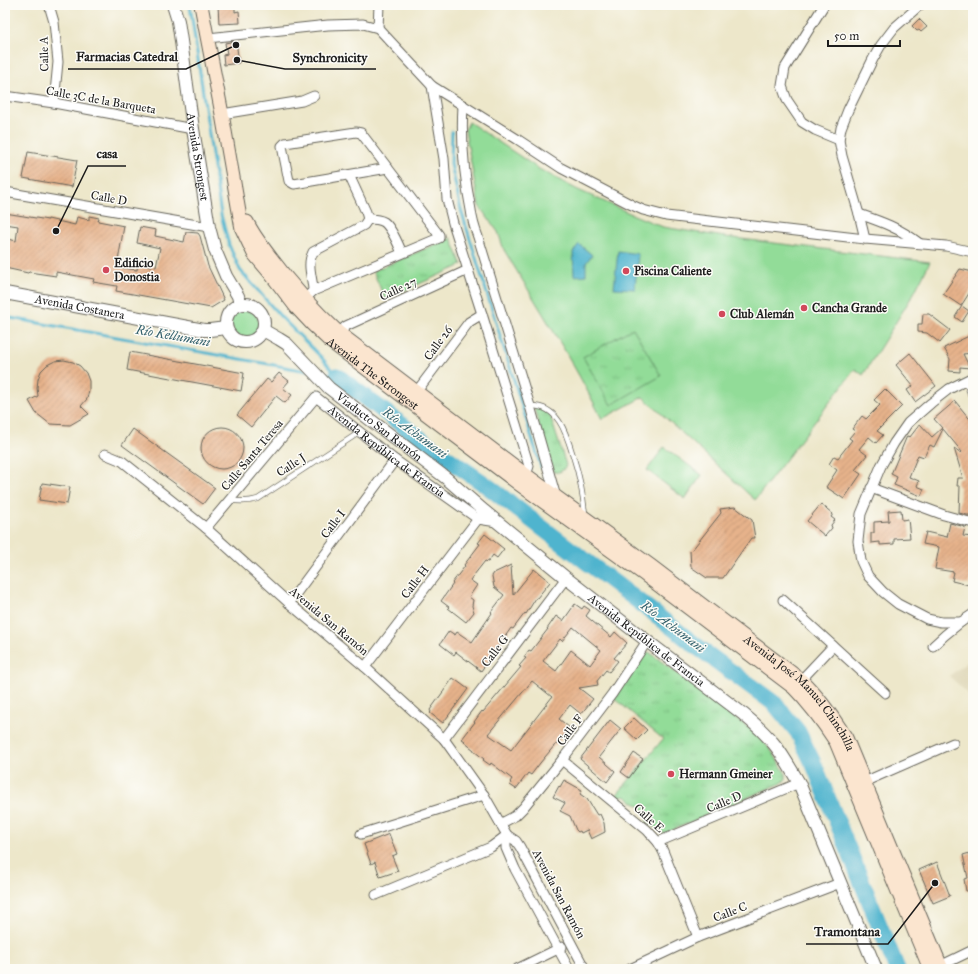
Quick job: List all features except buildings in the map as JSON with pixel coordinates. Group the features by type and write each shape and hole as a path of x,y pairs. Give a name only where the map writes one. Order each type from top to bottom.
{"main road":[{"name":"Avenida The Strongest","path":"201,5 238,206 259,242 275,264 321,316 335,337 553,502"},
{"name":"Avenida José Manuel Chinchilla","path":"553,502 586,518 648,571"},
{"name":"Avenida José Manuel Chinchilla","path":"553,502 797,683 814,711 836,742 859,785 936,968"}],"street":[{"name":"Calle A","path":"49,5 54,22 58,62 54,103"},
{"name":"Avenida Strongest","path":"173,5 178,21 209,227 215,250 226,276 238,296 240,304"},
{"path":"378,28 379,5"},
{"path":"824,5 785,68 782,86 787,100 802,122 815,130 838,140"},
{"path":"865,239 838,140 848,110 873,59 894,28 920,5"},
{"path":"208,38 328,25 363,24 378,28 432,86 561,168 643,210 666,216 865,239 946,246 973,252"},
{"path":"432,86 444,159 447,199 453,223 529,466 522,479"},
{"name":"Calle 3C de la Barqueta","path":"5,96 54,103 194,129"},
{"path":"222,114 302,101 314,96"},
{"path":"463,105 463,153 471,211 530,406 553,502"},
{"path":"305,299 402,253 438,238 439,235 388,168 361,133 356,132 285,142 283,144 282,146 289,181 294,184 388,168"},
{"path":"305,299 310,262 313,252 364,225 368,219 349,175"},
{"name":"Calle D","path":"5,192 209,227"},
{"path":"859,214 896,228 919,243"},
{"path":"368,219 384,222 390,228 402,253"},
{"name":"Calle 27","path":"335,337 346,326 468,270"},
{"name":"Avenida Costanera","path":"5,293 204,330 226,328"},
{"path":"247,303 253,305 262,314 264,320 263,330 256,339 250,342 238,341 232,338 228,334 226,328 225,323 228,313 235,306 240,304 247,303"},
{"name":"Calle 26","path":"413,396 469,322 482,314"},
{"name":"Viaducto San Ramón","path":"263,330 287,344 329,388 446,478 481,515 497,522"},
{"path":"961,622 941,622 927,619 898,604 883,592 868,576 861,561 858,540 861,514 881,466 894,443 908,423 949,389 969,379"},
{"name":"Avenida República de Francia","path":"316,397 395,460 481,515"},
{"name":"Calle Santa Teresa","path":"206,528 316,397"},
{"name":"Avenida San Ramón","path":"105,454 122,461 206,528 289,603 365,667 444,739 484,795 507,835 516,841 520,847 585,969"},
{"name":"Calle I","path":"289,603 395,460"},
{"path":"871,488 944,515 973,523"},
{"name":"Calle H","path":"365,667 481,515"},
{"name":"Avenida República de Francia","path":"497,522 566,578 743,714 774,744 800,783 876,969"},
{"name":"Calle G","path":"444,739 566,578"},
{"path":"783,600 885,693"},
{"path":"933,646 961,622 973,614"},
{"name":"Calle F","path":"500,824 515,816 523,808 562,760 612,694 647,641"},
{"path":"797,683 833,646"},
{"path":"859,785 953,743"},
{"name":"Calle E","path":"562,760 647,830 658,842 698,937"},
{"name":"Calle D","path":"658,842 800,783"},
{"path":"361,834 484,795"},
{"path":"376,894 491,847 507,835"},
{"name":"Avenida San Ramón","path":"507,835 506,848 515,869 569,969"},
{"name":"Calle C","path":"630,969 698,937 840,883"},
{"path":"517,969 570,942"},
{"path":"936,968 973,950"}],"lane":[{"path":"969,379 973,401"},
{"path":"530,406 538,406 548,410 558,420 567,435 580,480 586,518"},
{"name":"Calle J","path":"229,500 251,502 258,499 360,432"}],"shaded area":[{"path":"973,658 973,698 949,676"}],"green space":[{"name":"Club Alemán","path":"469,122 539,169 576,189 663,227 725,237 930,262 914,293 863,375 855,369 755,500 643,397 602,419 567,355 504,250 498,232 479,206 465,130"},
{"path":"451,238 462,265 385,299 373,271"},
{"path":"245,310 255,314 259,324 255,334 245,338 235,334 231,324 235,314"},
{"path":"633,328 661,376 611,405 583,357"},
{"path":"538,405 549,412 566,465 559,472 553,472 534,408"},
{"path":"664,447 702,475 685,499 647,470"},
{"path":"649,652 754,732 773,753 786,774 786,779 782,783 666,833 661,833 646,821 649,813 625,796 615,797 663,739 614,698 646,653"}],"water":[{"path":"579,244 592,255 586,263 586,275 574,276 573,252"},
{"name":"Piscina Caliente","path":"618,251 638,254 635,289 614,288"}],"waterway":[{"path":"190,5 221,215 229,245 240,270 281,317 321,357 337,376"},
{"path":"452,132 451,164 461,210 541,467"},
{"name":"Río Kellumani","path":"5,317 307,371"},
{"name":"Río Kellumani","path":"321,373 337,376"},
{"name":"Río Achumani","path":"337,376 434,449 486,485 703,651 775,704 798,732 815,767 897,969"}],"place":[{"name":"Farmacias Catedral","path":"236,45"},
{"name":"Synchronicity","path":"237,60"},
{"name":"casa","path":"56,231"},
{"name":"Edificio Donostia","path":"106,270"},
{"name":"Piscina Caliente","path":"626,271"},
{"name":"Cancha Grande","path":"804,308"},
{"name":"Club Alemán","path":"722,314"},
{"name":"Hermann Gmeiner","path":"671,774"},
{"name":"Tramontana","path":"935,883"}]}
